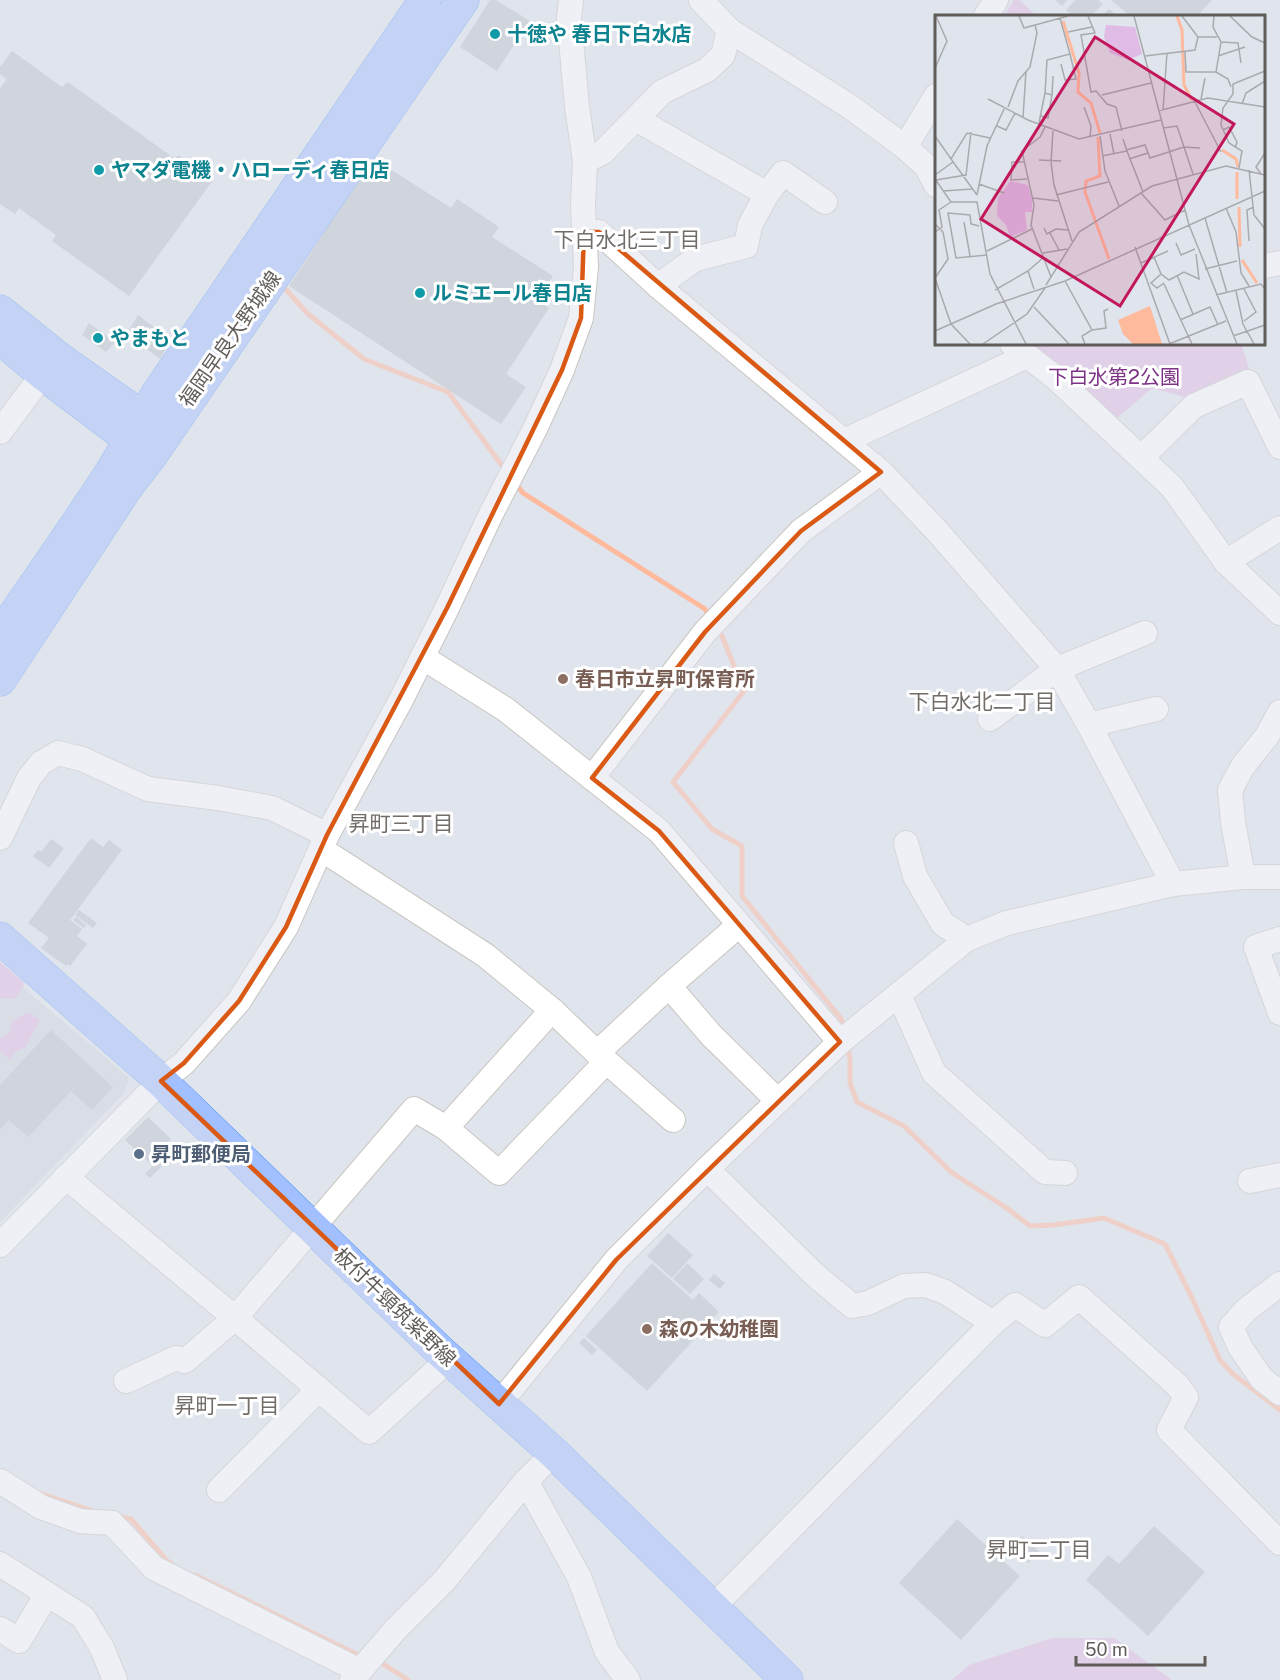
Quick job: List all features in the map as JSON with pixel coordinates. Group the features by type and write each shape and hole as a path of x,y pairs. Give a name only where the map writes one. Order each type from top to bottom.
{"main road":[{"name":"福岡早良大野城線","path":"0,680 127,487 147,436 425,0"},
{"name":"福岡早良大野城線","path":"0,635 104,482 147,436 463,0"},
{"path":"0,311 60,359 147,436"},
{"path":"0,338 43,374 147,436"},
{"name":"板付牛頸筑紫野線","path":"0,938 161,1081 449,1359 554,1453 787,1680"}],"street":[{"path":"0,1245 161,1081 184,1063 239,1001 286,927 324,842 401,700 535,429 562,370 581,318 586,267 583,206 585,161 569,18 571,0"},
{"path":"987,15 996,0"},
{"path":"709,4 729,30 849,106 905,147 926,166 935,183"},
{"path":"585,161 602,153 662,92 707,70 723,55 729,30"},
{"path":"905,147 935,98"},
{"path":"636,118 767,194"},
{"path":"658,286 695,260 746,246 750,225 767,194 783,173 825,202"},
{"path":"584,232 599,231 658,286 881,472 937,531 1057,669 1173,884"},
{"path":"1265,266 1280,264"},
{"path":"844,441 1019,350 1056,378 1172,487 1226,562 1280,613"},
{"path":"0,432 43,374"},
{"path":"1141,458 1194,406 1248,382 1280,447"},
{"path":"592,778 705,632 801,531 881,472"},
{"path":"1226,562 1280,528"},
{"path":"990,719 1057,669 1145,633"},
{"path":"422,657 505,709 659,831 840,1042"},
{"path":"1089,725 1156,709"},
{"path":"1243,877 1230,790 1243,766 1267,736 1280,712"},
{"path":"0,838 29,778 40,763 58,753 82,759 148,789 272,808 485,955 552,1010 601,1058 673,1120"},
{"path":"906,843 915,876 943,924 967,939"},
{"path":"500,1404 616,1260 707,1169 840,1042 967,939 1007,923 1173,884 1243,877 1280,877"},
{"path":"126,1382 176,1358 185,1361 235,1318 414,1109 446,1128 499,1173 601,1058 669,986 739,924"},
{"path":"1280,939 1256,947 1280,1012"},
{"path":"669,986 711,1035 778,1101"},
{"path":"899,995 934,1073 1045,1172 1065,1173"},
{"path":"446,1128 552,1010"},
{"path":"707,1169 815,1275 852,1306 868,1303 904,1286 927,1286 945,1292 993,1323"},
{"path":"1250,1181 1280,1175"},
{"path":"66,1177 369,1432 449,1359"},
{"path":"1280,1284 1246,1310 1231,1327 1240,1347 1262,1379 1280,1393"},
{"path":"713,1607 993,1323 1015,1305 1045,1325 1079,1297 1177,1385 1186,1397 1168,1430 1280,1543"},
{"path":"231,1485 319,1389"},
{"path":"0,1480 41,1507 80,1521 112,1523 154,1568 356,1675 395,1630 444,1581 526,1481 554,1453"},
{"path":"526,1481 579,1577 607,1652 628,1680"},
{"path":"0,1564 83,1617 102,1648 115,1680"},
{"path":"0,1629 19,1641 48,1594"}],"highlighted area":[{"path":"584,232 599,232 881,472 801,531 705,632 592,778 659,831 840,1042 616,1260 499,1404 161,1081 184,1063 239,1001 286,927 327,835 447,608 562,370 581,318"}],"shaded area":[{"path":"0,968 129,1078 124,1093 0,1222"}],"green space":[{"path":"1014,0 1019,0 1036,15 1005,15"},
{"name":"下白水第2公園","path":"1024,345 1241,345 1251,374 1192,399 1152,388 1114,421"},
{"path":"0,962 25,983 15,999 0,998"},
{"path":"29,1012 40,1020 25,1048 16,1051 10,1060 0,1051 0,1038 10,1032 12,1021"},
{"path":"1052,1638 1114,1638 1172,1680 952,1680 969,1665"}],"building":[{"name":"十徳や 春日下白水店","path":"490,0 496,0 530,21 497,71 460,47"},
{"path":"1055,0 1067,0 1062,6"},
{"path":"1075,0 1098,0 1103,4 1092,15 1072,15 1066,10"},
{"path":"1111,0 1212,0 1198,15 1129,15"},
{"path":"1109,9 1116,15 1103,15"},
{"name":"ヤマダ電機・ハローディ春日店","path":"12,51 62,87 68,82 175,159 178,155 213,180 129,296 52,241 56,235 19,208 15,214 0,204 0,88 7,79 0,74 0,67"},
{"name":"ルミエール春日店","path":"373,158 451,208 457,199 499,227 492,237 553,276 537,300 549,308 506,374 526,387 501,424 289,286"},
{"path":"138,315 171,340 160,359 127,334"},
{"name":"やまもと","path":"89,323 115,342 106,352 82,335"},
{"path":"91,838 103,847 109,840 122,850 70,920 82,929 77,936 87,944 70,966 68,964 66,966 41,948 49,938 28,923"},
{"path":"51,839 64,848 49,868 33,856 38,850 41,852"},
{"path":"79,910 97,923 93,928 75,915"},
{"path":"76,917 86,925 84,928 73,920"},
{"path":"51,1030 113,1087 92,1110 71,1091 28,1137 9,1120 0,1130 0,1085"},
{"path":"148,1117 171,1139 167,1143 176,1152 173,1154 176,1157 170,1164 167,1161 150,1178 145,1174 153,1166 125,1140"},
{"path":"668,1233 693,1255 672,1278 647,1256"},
{"path":"652,1263 693,1300 699,1293 719,1312 647,1391 586,1336"},
{"path":"687,1263 704,1279 690,1294 673,1279"},
{"path":"714,1274 725,1283 720,1289 709,1280"},
{"path":"584,1338 597,1350 592,1355 579,1343"},
{"path":"957,1519 1020,1576 961,1640 899,1583"},
{"path":"1154,1526 1205,1572 1148,1636 1086,1580 1108,1555 1119,1564"},
{"path":"1022,1536 1039,1551 1028,1563 1011,1548"}],"waterway":[{"path":"281,284 307,313 364,359 448,392 506,471"},
{"path":"515,483 523,493 705,609 711,619"},
{"path":"718,629 744,691 673,782 712,829 742,846 742,896 842,1020 844,1029"},
{"path":"847,1044 850,1059 850,1083 857,1102 904,1126 951,1172 1030,1226 1104,1218 1165,1244 1220,1360 1233,1374 1280,1410"},
{"path":"39,1493 93,1511"},
{"path":"116,1516 131,1519 171,1563"},
{"path":"195,1575 362,1657"},
{"path":"376,1662 408,1680"}],"place":[{"name":"十徳や 春日下白水店","path":"495,34"},
{"name":"ヤマダ電機・ハローディ春日店","path":"99,170"},
{"name":"ルミエール春日店","path":"420,293"},
{"name":"やまもと","path":"98,338"},
{"name":"春日市立昇町保育所","path":"563,679"},
{"name":"昇町郵便局","path":"139,1154"},
{"name":"森の木幼稚園","path":"647,1329"}],"district":[{"name":"下白水北三丁目","path":"627,239"},
{"name":"下白水北二丁目","path":"982,701"},
{"name":"昇町三丁目","path":"401,823"},
{"name":"昇町一丁目","path":"227,1405"},
{"name":"昇町二丁目","path":"1039,1549"}]}
